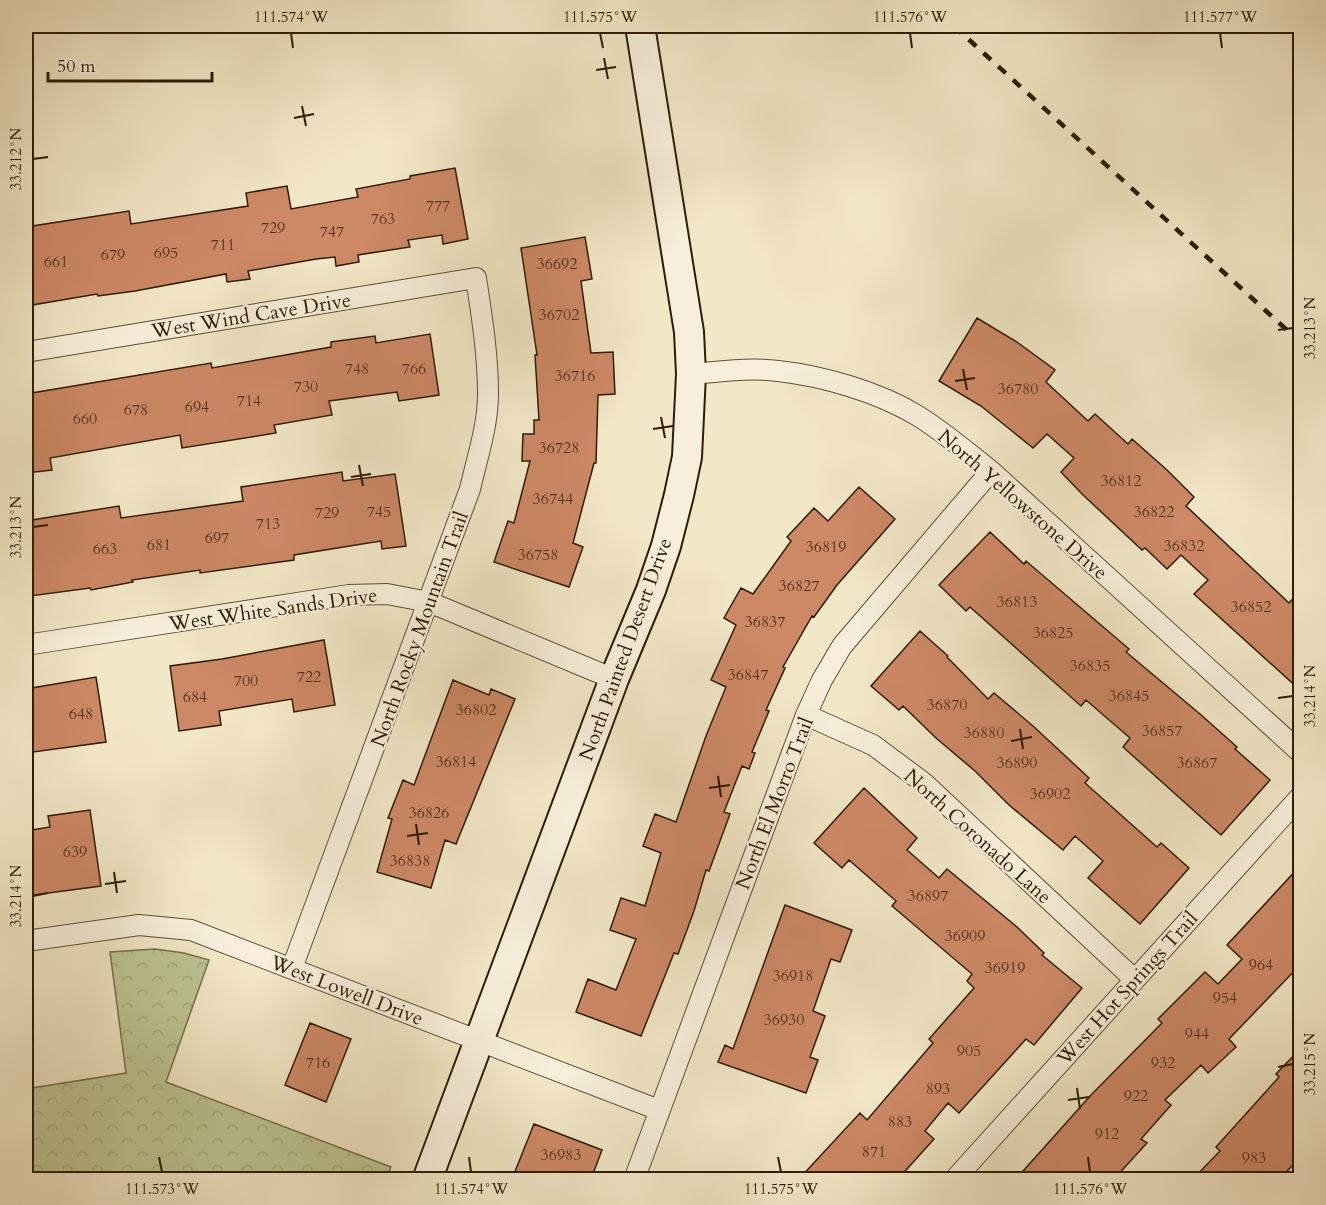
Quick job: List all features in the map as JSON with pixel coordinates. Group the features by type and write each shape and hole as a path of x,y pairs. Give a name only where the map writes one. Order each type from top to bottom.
{"street":[{"name":"North Painted Desert Drive","path":"427,1179 614,679 651,590 679,495 687,457 691,374 689,332 640,26"},
{"name":"West Wind Cave Drive","path":"26,352 476,278"},
{"name":"North Rocky Mountain Trail","path":"292,968 470,489 483,433 488,396 486,344 476,278"},
{"name":"North Yellowstone Drive","path":"691,374 735,370 777,370 824,380 886,400 916,415 945,434 991,471 1300,752"},
{"name":"North El Morro Trail","path":"634,1179 806,715 822,680 842,646 991,471"},
{"name":"West White Sands Drive","path":"26,645 349,595 387,594 429,602 614,679"},
{"name":"North Coronado Lane","path":"806,715 873,745 924,783 1134,980"},
{"name":"West Hot Springs Trail","path":"954,1179 1300,797"},
{"name":"West Lowell Drive","path":"26,941 139,925 191,930 659,1110"}],"green space":[{"path":"155,949 184,953 209,960 166,1082 391,1167 386,1179 26,1179 26,1089 126,1073 110,952"}],"building":[{"path":"455,168 468,239 443,244 442,235 408,240 410,247 358,255 359,262 336,266 335,257 316,259 248,271 250,279 227,282 226,274 135,291 98,296 97,294 26,306 26,227 129,211 131,224 248,206 246,193 287,186 291,209 358,197 356,189"},
{"path":"585,237 592,279 581,281 591,353 613,352 615,394 598,395 596,463 594,463 573,543 583,547 569,587 494,562 508,521 514,523 530,461 522,461 523,434 534,434 534,420 539,420 535,355 537,355 521,248"},
{"path":"977,318 1017,342 1055,370 1046,382 1088,421 1095,414 1128,444 1132,439 1167,470 1194,497 1186,506 1289,603 1300,591 1300,690 1194,594 1208,580 1181,555 1167,569 1145,548 1142,550 1082,494 1061,472 1074,458 1047,434 1033,448 981,406 939,381"},
{"path":"430,334 439,395 399,401 397,392 329,401 332,415 274,425 276,433 182,448 180,435 50,458 52,470 26,473 26,394 211,363 212,368 331,347 331,342 375,336 376,343"},
{"path":"342,472 343,481 395,474 406,546 382,549 381,541 294,555 294,560 200,573 200,570 132,580 133,582 91,590 90,588 30,596 26,564 26,521 119,506 121,518 243,501 241,487"},
{"path":"859,487 895,519 837,585 814,617 812,616 783,667 785,668 766,710 769,711 752,752 755,753 749,769 742,766 724,812 730,814 709,871 706,870 678,954 674,953 641,1036 576,1012 588,979 616,990 636,939 610,930 621,898 645,906 661,853 643,846 655,814 676,822 726,687 711,680 736,625 724,618 741,588 753,594 791,541 787,537 814,508 828,521"},
{"path":"990,532 1024,564 1026,561 1129,649 1126,652 1200,714 1270,780 1221,835 1123,747 1130,738 1086,700 1081,706 970,607 966,611 939,585"},
{"path":"920,631 948,656 988,699 994,693 1089,778 1085,783 1157,847 1161,843 1189,868 1140,924 1088,878 1103,861 1075,836 1063,850 1009,805 903,706 899,710 871,686"},
{"path":"324,640 335,705 294,712 292,699 219,711 221,725 179,731 170,666"},
{"path":"96,677 106,742 26,753 26,689"},
{"path":"453,680 489,695 491,689 515,699 456,844 445,840 431,888 377,872 392,819 388,818 403,780 414,785"},
{"path":"864,788 917,838 907,850 939,878 947,869 1017,927 1044,953 1042,955 1082,988 1034,1045 1026,1039 959,1113 948,1103 925,1131 934,1139 898,1179 799,1179 860,1113 867,1120 933,1043 929,1039 974,988 967,981 972,974 892,906 896,901 849,860 842,868 814,843"},
{"path":"90,810 101,886 26,896 26,831 50,827 48,816"},
{"path":"1300,866 1300,965 1229,1039 1236,1047 1208,1073 1201,1065 1165,1100 1171,1105 1141,1139 1147,1143 1114,1179 1016,1179 1091,1095 1162,1023 1158,1019 1205,972 1218,984 1242,959 1227,945"},
{"path":"785,905 852,930 840,962 831,959 813,1011 825,1016 810,1057 818,1060 806,1093 718,1062 725,1045 733,1049"},
{"path":"310,1023 351,1039 326,1102 285,1085"},
{"path":"1300,1049 1300,1156 1291,1167 1279,1179 1193,1179 1220,1151 1216,1147 1279,1077 1276,1074"},
{"path":"534,1124 602,1150 591,1179 512,1179"}],"railway":[{"path":"954,26 1300,342"}]}
